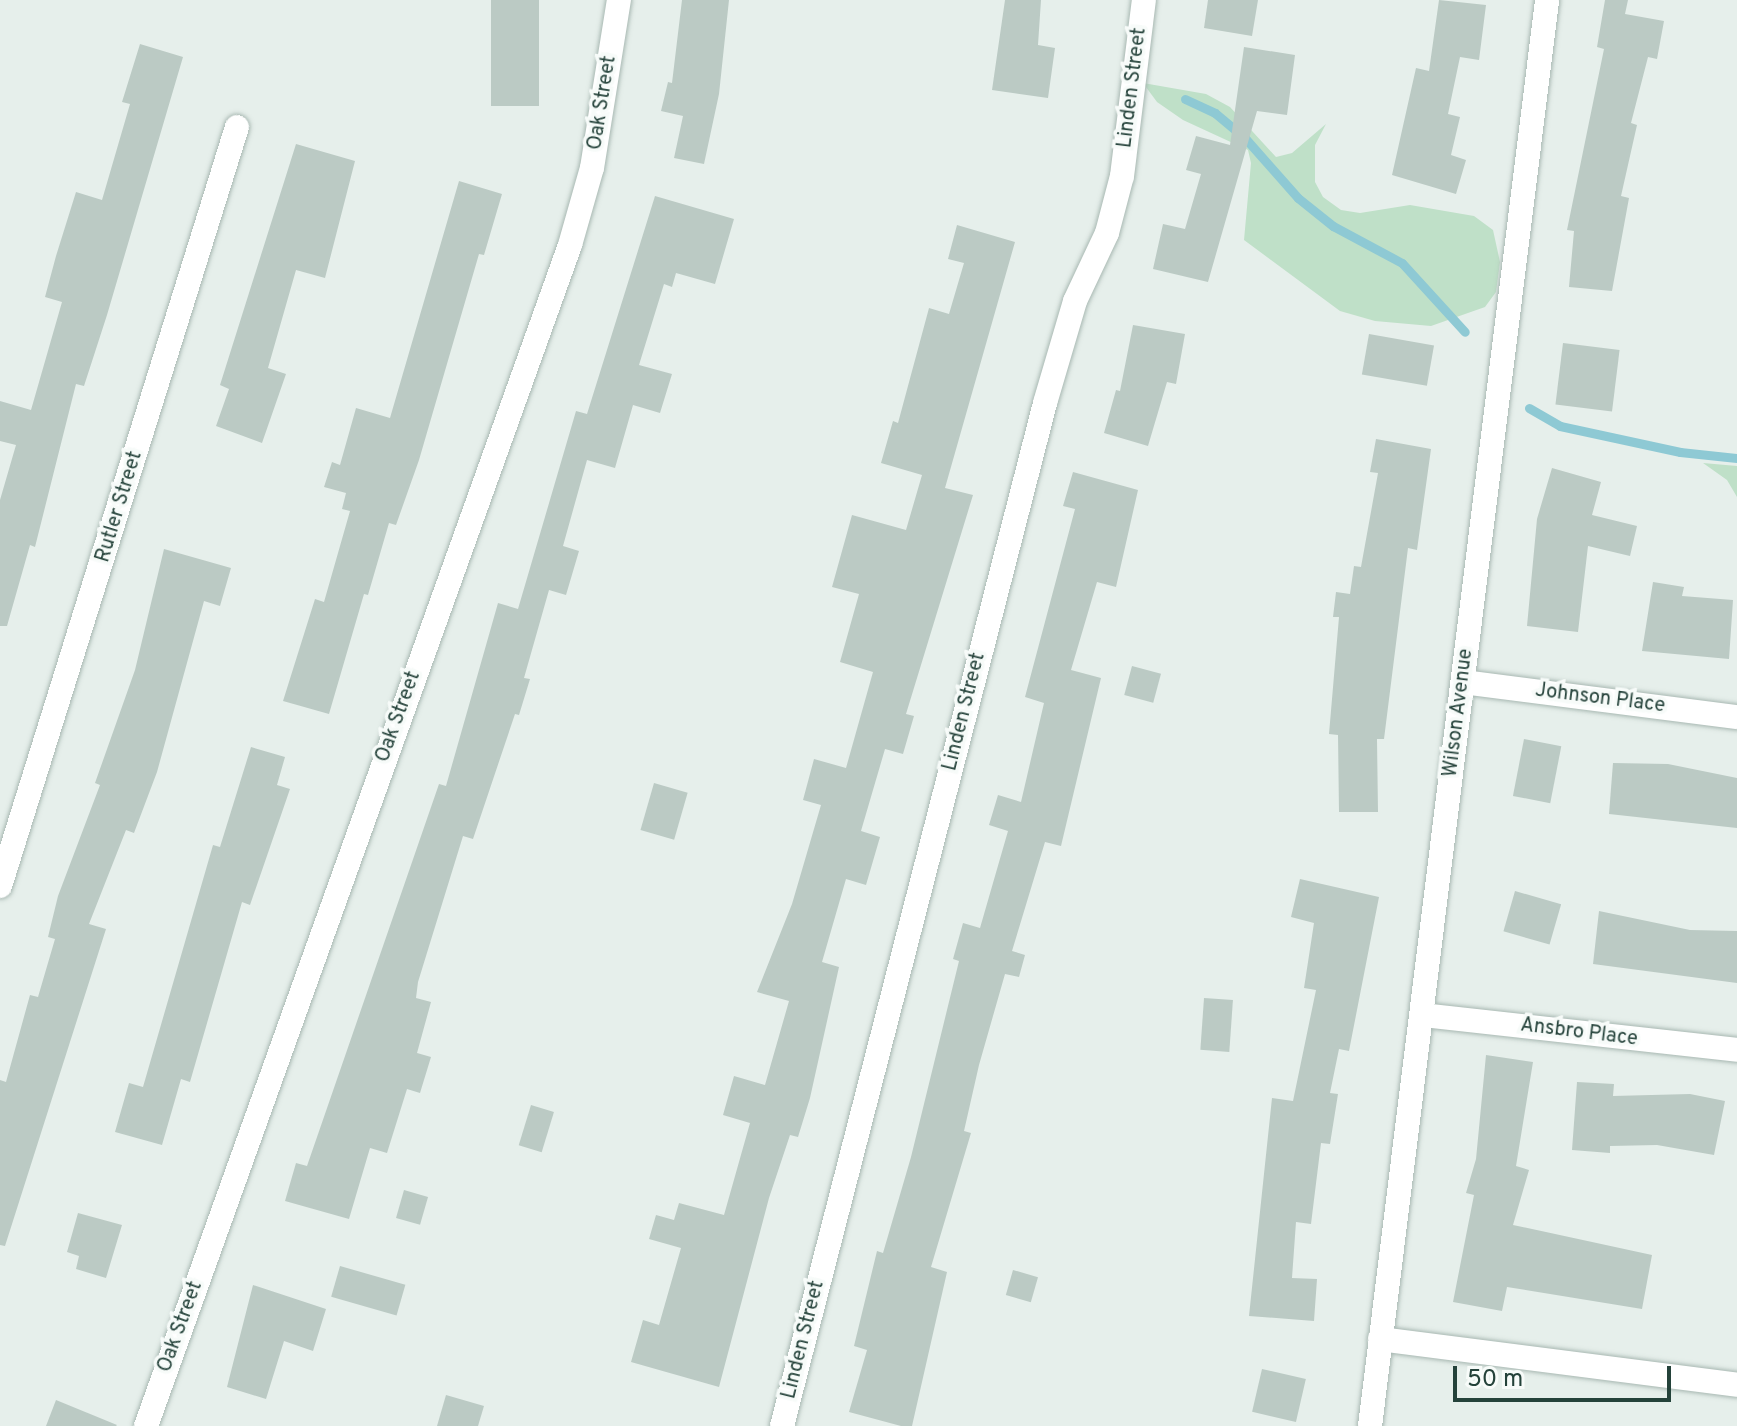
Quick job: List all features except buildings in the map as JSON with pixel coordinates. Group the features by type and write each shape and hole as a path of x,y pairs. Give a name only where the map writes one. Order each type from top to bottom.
{"street":[{"name":"Oak Street","path":"146,1426 570,245 592,168 619,0"},
{"name":"Linden Street","path":"782,1426 1045,403 1075,301 1107,233 1122,176 1144,0"},
{"name":"Wilson Avenue","path":"1370,1426 1547,0"},
{"name":"Rutler Street","path":"0,886 237,127"},
{"name":"Johnson Place","path":"1463,682 1737,717"},
{"name":"Ansbro Place","path":"1422,1015 1737,1050"},
{"path":"1380,1339 1737,1385"}],"green space":[{"path":"1143,83 1206,94 1230,107 1276,157 1292,153 1326,124 1315,145 1315,182 1323,197 1341,210 1360,213 1410,205 1474,216 1493,230 1500,262 1496,292 1485,307 1431,326 1375,321 1340,311 1244,240 1251,163 1248,150 1183,120 1157,102"},
{"path":"1703,463 1737,466 1737,497 1727,480"}],"waterway":[{"path":"1185,99 1215,113 1245,138 1298,198 1333,226 1402,263 1465,332"},
{"path":"1529,408 1560,426 1680,452 1737,458"}]}
